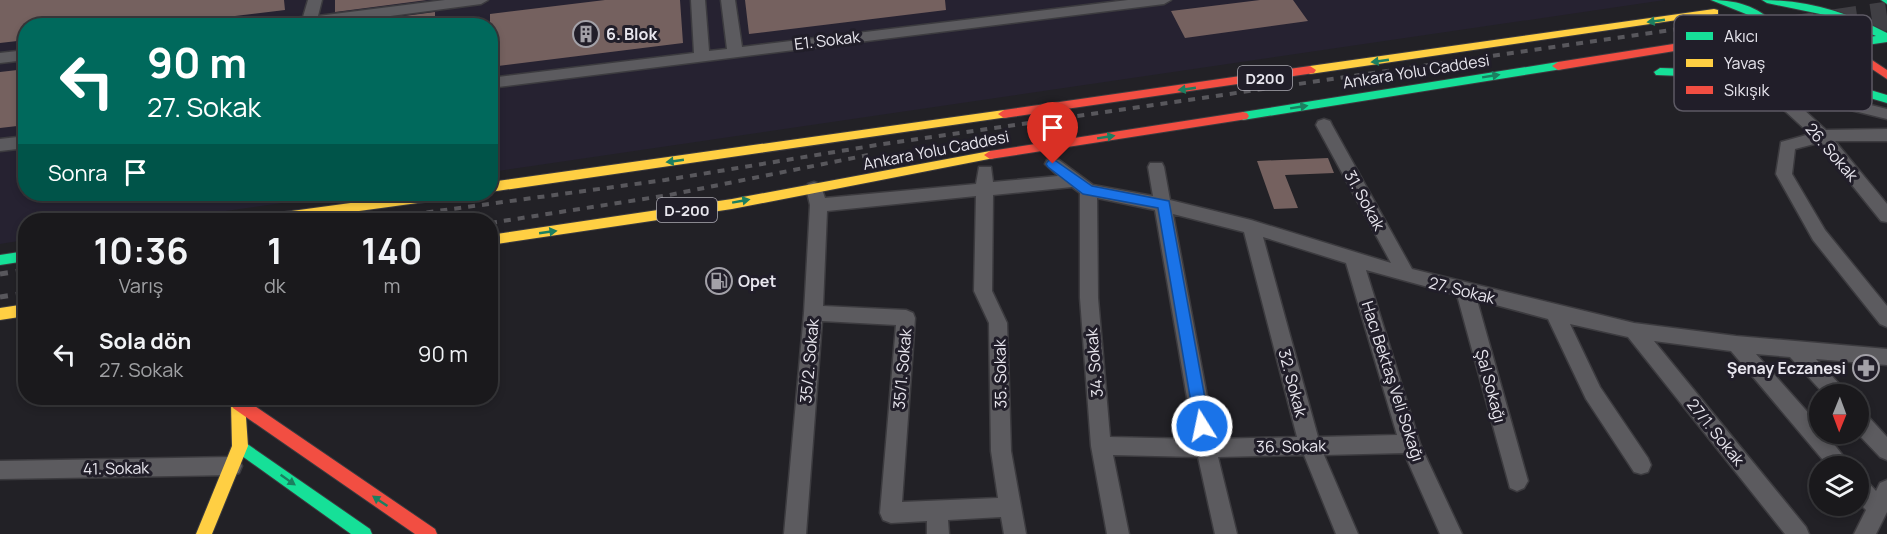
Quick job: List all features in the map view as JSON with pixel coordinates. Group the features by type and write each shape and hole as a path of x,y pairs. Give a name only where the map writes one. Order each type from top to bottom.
{"main road":[{"path":"1767,0 1788,1 1838,15"},
{"path":"1788,1 1805,15"},
{"path":"1844,15 1846,4 1860,15"},
{"path":"1715,6 1741,5 1761,15"},
{"name":"Ankara Yolu Caddesi","path":"498,187 817,142 1715,6"},
{"path":"817,142 1040,98 1625,10"},
{"path":"1872,25 1887,37"},
{"path":"1872,40 1887,37"},
{"name":"Ankara Yolu Caddesi","path":"498,239 817,197 884,178 972,158 1674,48"},
{"path":"1674,70 1654,73 1674,73"},
{"path":"1872,95 1887,99"},
{"path":"1047,164 1074,161"},
{"path":"884,178 988,177"},
{"path":"312,213 397,201"},
{"path":"0,260 18,257"},
{"path":"204,534 240,446 237,405"},
{"path":"244,405 429,534"},
{"path":"240,446 364,534"}],"street":[{"path":"310,18 315,0"},
{"path":"346,18 481,0"},
{"path":"698,0 702,56"},
{"path":"728,0 735,52"},
{"path":"1028,0 1034,15"},
{"name":"E1. Sokak","path":"498,82 1164,0"},
{"path":"0,58 18,56"},
{"path":"1872,109 1887,114"},
{"name":"26. Sokak","path":"1795,111 1822,136 1887,216"},
{"path":"1872,111 1887,129"},
{"name":"31. Sokak","path":"1323,125 1406,275"},
{"path":"1887,135 1822,136 1787,146 1784,174 1819,235 1887,319"},
{"path":"0,145 18,143"},
{"name":"27. Sokak","path":"1047,164 1080,185 1251,227 1354,260 1465,291 1634,331 1736,344 1887,357"},
{"path":"1156,167 1206,448 1226,534"},
{"path":"817,197 988,177 1080,185"},
{"name":"35. Sokak","path":"988,177 983,291 998,323 1001,451 1015,534"},
{"name":"34. Sokak","path":"1080,185 1101,446 1118,534"},
{"name":"35/2. Sokak","path":"795,534 813,314 817,197"},
{"name":"32. Sokak","path":"1251,227 1310,446 1347,534"},
{"name":"Hacı Bektaş Veli Sokağı","path":"1354,260 1410,444 1451,534"},
{"name":"Şal Sokağı","path":"1465,291 1517,481"},
{"path":"1556,313 1593,393 1641,465"},
{"name":"35/1. Sokak","path":"813,314 906,318 891,513 937,511"},
{"name":"27/1. Sokak","path":"1634,331 1798,534"},
{"path":"1736,344 1832,456"},
{"path":"1795,349 1827,384"},
{"path":"1869,431 1887,451"},
{"name":"36. Sokak","path":"1101,446 1206,448 1410,444"},
{"name":"41. Sokak","path":"0,470 232,466"},
{"path":"1865,534 1882,499"},
{"path":"938,534 937,511 1010,507"}],"shaded area":[{"path":"0,0 1665,0 498,171 498,18 18,18 18,201 296,201 212,213 18,213 18,241 0,244"}],"building":[{"path":"0,0 284,0 285,10 218,18 18,18 18,41 0,43"},
{"path":"335,0 427,0 335,12"},
{"name":"6. Blok","path":"605,0 680,0 683,43 498,66 498,18 490,18 490,14"},
{"path":"745,0 945,0 946,10 749,34"},
{"path":"1260,0 1293,0 1308,21 1185,38 1171,11"},
{"path":"435,12 435,18 389,18"},
{"path":"18,70 18,126 0,128 0,72"},
{"path":"1328,158 1334,173 1285,175 1298,208 1274,209 1257,161"}],"tunnel":[{"path":"1872,18 1887,16"}],"railway":[{"path":"422,213 665,180 877,145 1674,30"},
{"path":"498,222 669,195 868,155"},
{"path":"0,274 18,271"},
{"path":"0,297 18,294"}],"traffic: fast":[{"path":"1716,0 1737,5 1757,15"},
{"path":"1767,0 1799,5 1835,15"},
{"path":"1872,30 1887,37"},
{"path":"1872,40 1887,38"},
{"path":"1243,116 1558,66"},
{"path":"1660,72 1674,72"},
{"path":"1872,95 1887,99"},
{"path":"0,260 18,257"},
{"path":"240,446 364,534"}],"traffic: slow":[{"path":"1693,15 1714,12"},
{"path":"1310,70 1674,18"},
{"path":"498,186 1004,114"},
{"path":"498,239 732,204 990,155"},
{"path":"312,213 397,201"},
{"path":"0,314 18,311"},
{"path":"204,534 240,446 238,405"}],"traffic: jam":[{"path":"1558,66 1674,48"},
{"path":"1872,65 1887,75"},
{"path":"1004,114 1310,70"},
{"path":"990,155 1243,116"},
{"path":"241,405 429,534"}],"place":[{"name":"6. Blok","path":"586,34"},
{"name":"Opet","path":"719,281"},
{"name":"Şenay Eczanesi","path":"1866,368"}],"route":[{"path":"1053,164 1088,190 1164,205 1202,426"}]}
